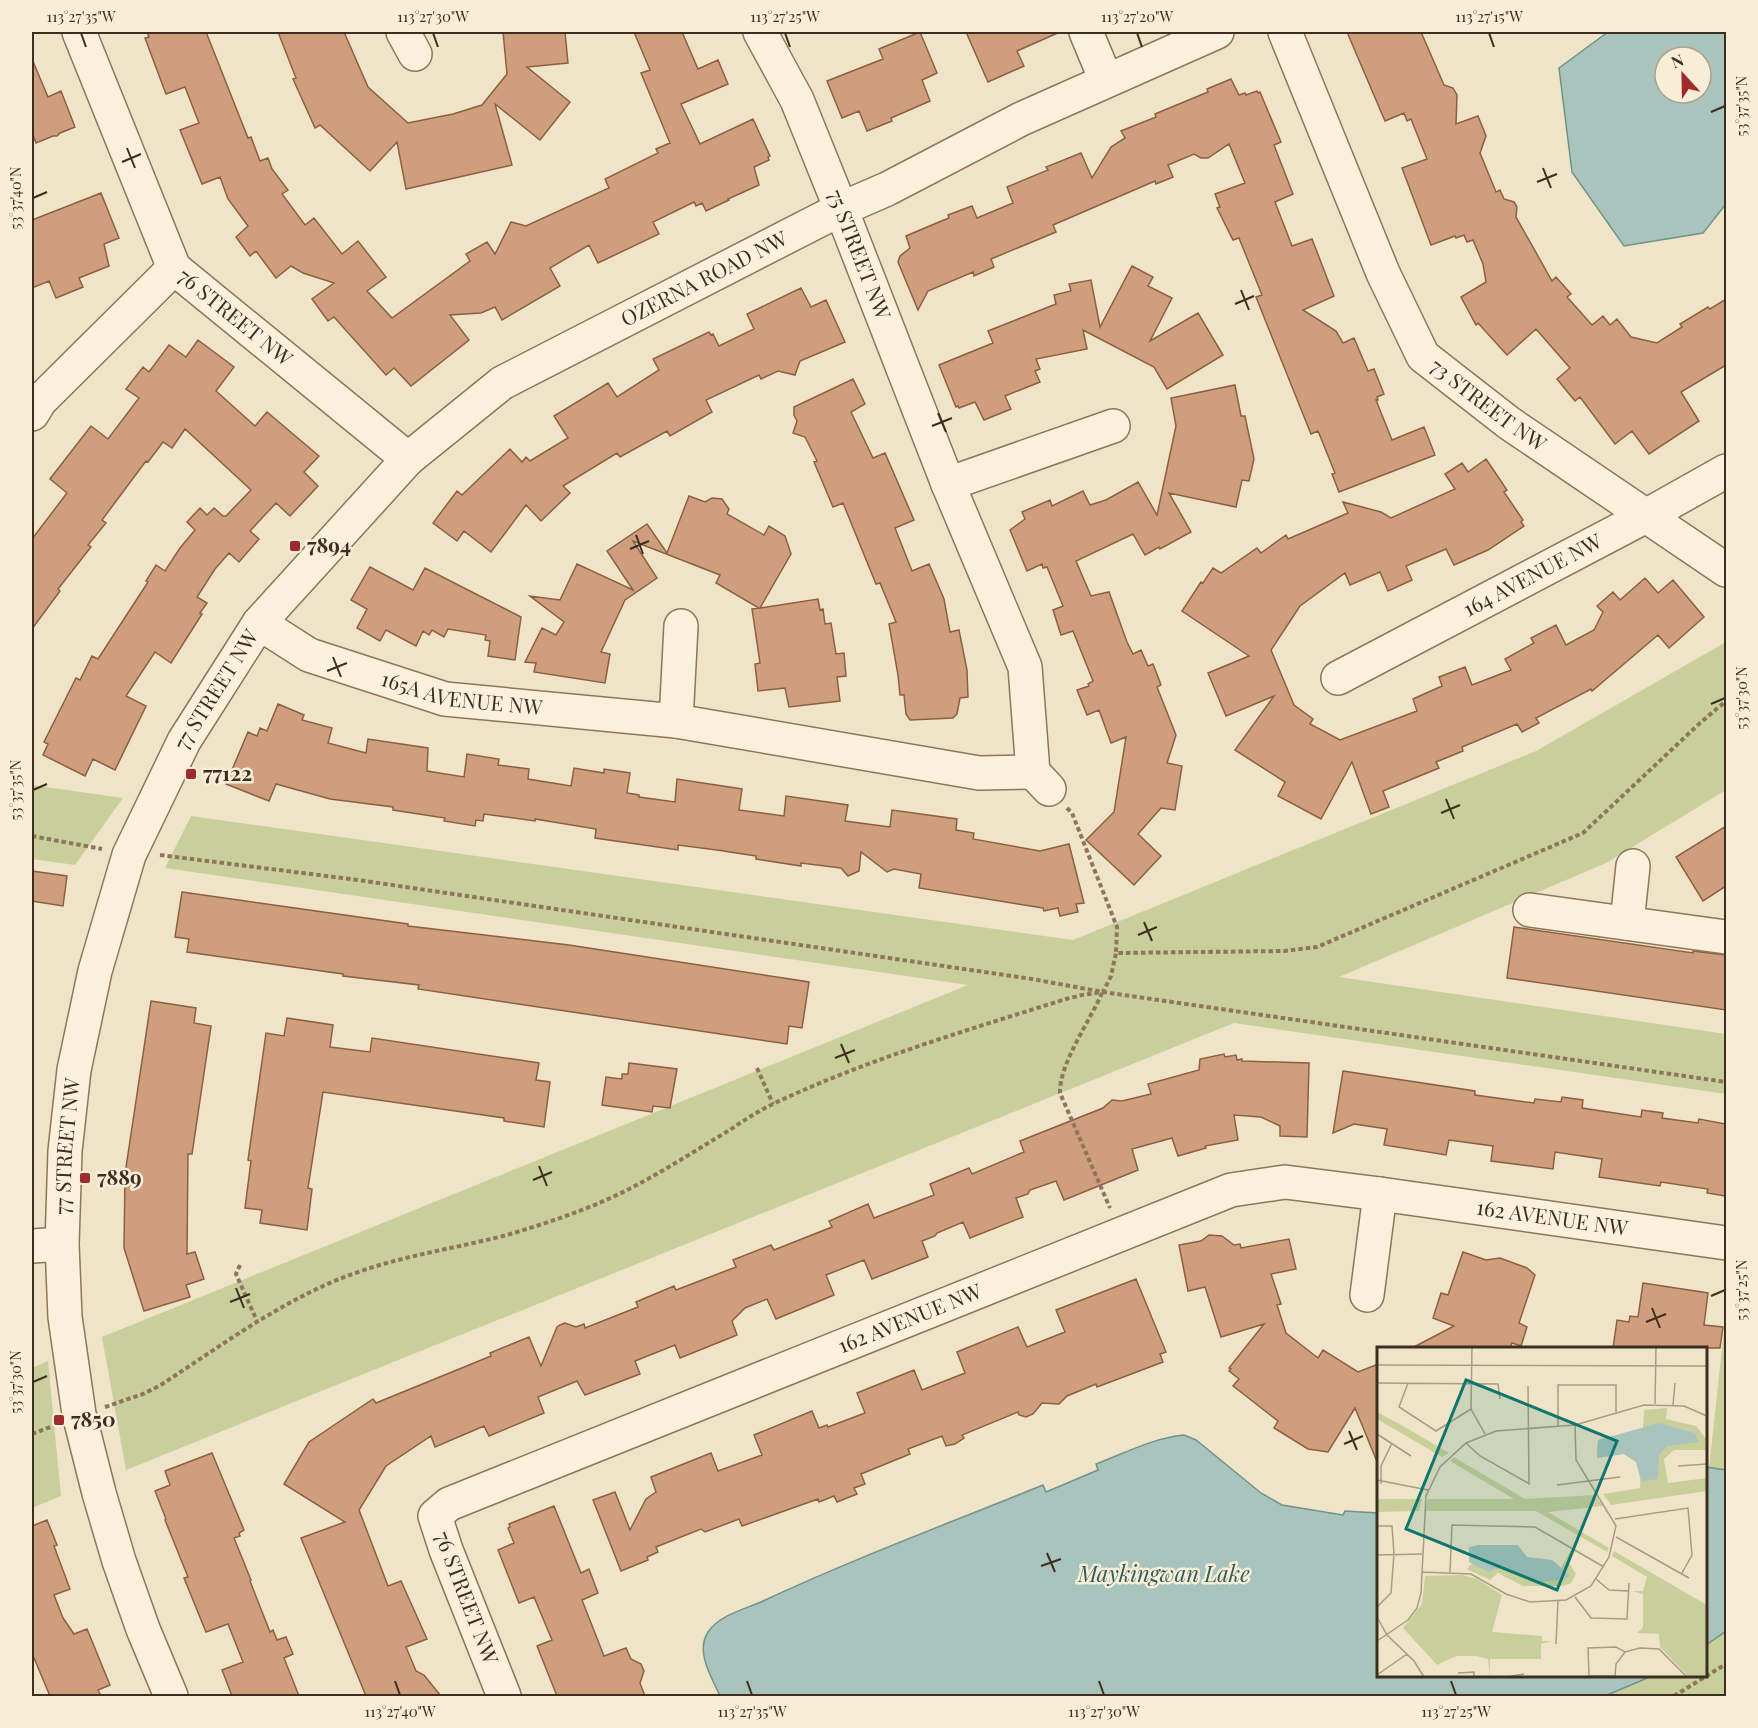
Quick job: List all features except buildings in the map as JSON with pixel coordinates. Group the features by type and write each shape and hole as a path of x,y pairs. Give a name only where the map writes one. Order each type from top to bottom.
{"street":[{"name":"76 STREET NW","path":"80,32 174,268 408,459"},
{"name":"75 STREET NW","path":"760,32 796,100 948,484 1025,667 1041,780"},
{"path":"1086,32 1106,80"},
{"name":"OZERNA ROAD NW","path":"259,623 408,459 502,382 1021,119 1217,32"},
{"name":"73 STREET NW","path":"1285,32 1383,273 1423,356 1509,423 1726,570"},
{"path":"32,414 40,401 174,268"},
{"path":"948,484 1113,426"},
{"name":"164 AVENUE NW","path":"1338,678 1646,516 1726,471"},
{"name":"165A AVENUE NW","path":"259,623 309,655 445,699 676,721 980,773 1041,780"},
{"name":"77 STREET NW","path":"171,1696 143,1629 119,1561 79,1414 65,1317 47,1245 65,1151 74,1070 95,971 129,855 184,741 259,623"},
{"path":"676,721 681,626"},
{"path":"1627,923 1633,866"},
{"path":"1530,910 1726,937"},
{"name":"162 AVENUE NW","path":"449,1504 1231,1190 1285,1182 1726,1243"},
{"path":"1366,1295 1380,1194"},
{"name":"76 STREET NW","path":"449,1504 435,1516 446,1550 504,1696"}],"path":[{"path":"1116,953 1284,951 1317,946 1332,941 1583,833 1726,701"},
{"path":"1041,780 1072,813 1117,927 1116,953 1111,976 1065,1067 1060,1083 1060,1093 1121,1234"},
{"path":"32,836 129,855 159,855 369,881 1102,992 1726,1082"},
{"path":"32,1434 79,1414 122,1401 159,1386 288,1302 330,1283 366,1269 539,1226 636,1186 773,1104 906,1050 1066,999 1102,992"},
{"path":"757,1068 773,1104"},
{"path":"240,1264 236,1274 257,1321"},
{"path":"1707,1676 1726,1664"},
{"path":"1674,1696 1705,1677"}],"green space":[{"path":"1726,642 1726,790 1606,863 1339,977 1726,1034 1726,1094 1234,1023 126,1470 102,1337 968,985 165,868 191,816 1073,940 1536,751"},
{"path":"32,785 123,798 75,865 32,859"},
{"path":"1726,1312 1726,1505 1709,1468"},
{"path":"48,1361 61,1496 32,1508 32,1368"},
{"path":"1726,1573 1726,1696 1454,1696 1498,1677 1707,1677 1707,1582"}],"water":[{"path":"1608,32 1726,32 1726,204 1703,233 1624,246 1572,172 1559,68"},
{"name":"Maykingwan Lake","path":"1184,1435 1196,1440 1261,1493 1282,1505 1343,1515 1345,1511 1377,1513 1377,1677 1650,1677 1605,1696 720,1696 706,1665 703,1648 708,1632 719,1621 868,1555 1043,1485 1046,1492 1098,1470 1096,1464 1161,1439"},
{"path":"1707,1467 1726,1470 1726,1631 1707,1644"}],"place":[{"name":"7894","path":"295,546"},
{"name":"77122","path":"191,774"},
{"name":"7889","path":"85,1178"},
{"name":"7850","path":"59,1420"}]}
